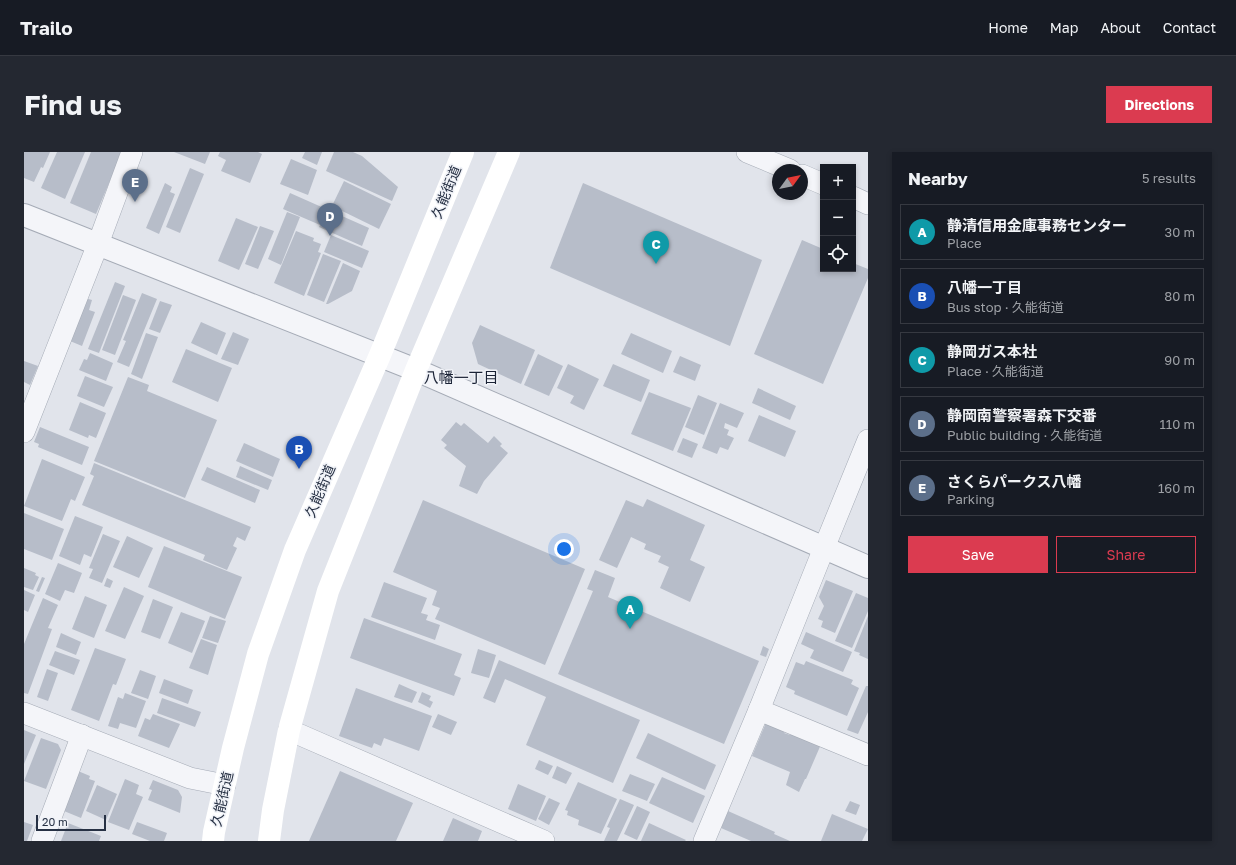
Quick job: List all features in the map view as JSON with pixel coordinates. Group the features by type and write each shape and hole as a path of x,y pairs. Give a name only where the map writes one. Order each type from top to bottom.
{"main road":[{"name":"久能街道","path":"213,841 233,748 258,654 292,557 325,478 380,355 463,152"},
{"path":"269,841 273,810 289,730 328,591 416,370 508,152"}],"street":[{"path":"24,432 98,244 132,152"},
{"path":"747,152 776,164"},
{"path":"808,178 820,183"},
{"path":"856,198 868,204"},
{"path":"24,215 416,370 868,567"},
{"path":"704,841 759,710 868,440"},
{"path":"759,710 868,755"},
{"path":"24,713 190,778 225,785"},
{"path":"289,730 544,841"},
{"path":"42,841 82,735"}],"building":[{"path":"24,152 50,152 43,168 41,167 34,182 24,178"},
{"path":"57,152 85,152 65,199 41,188"},
{"path":"91,152 122,152 96,214 70,203"},
{"path":"174,152 210,152 205,164"},
{"path":"220,152 258,152 262,154 250,183 221,171 226,160 218,156"},
{"path":"305,152 322,152 317,165 302,158"},
{"path":"334,152 353,152 362,156 398,187 392,201 326,171"},
{"path":"291,159 317,170 308,195 280,184"},
{"path":"190,168 204,174 180,233 166,227"},
{"path":"344,181 391,204 379,229 332,206"},
{"path":"165,183 172,187 170,192 175,194 159,234 146,228"},
{"path":"583,183 762,260 730,346 550,268"},
{"path":"290,193 369,228 362,246 319,227 320,225 283,209"},
{"path":"287,212 300,217 281,265 268,259"},
{"path":"236,218 258,227 239,270 218,261"},
{"path":"260,226 274,231 258,269 245,264"},
{"path":"296,231 314,238 313,241 321,244 318,252 321,253 304,296 274,283"},
{"path":"331,235 369,251 362,268 324,252"},
{"path":"802,240 820,248 820,272 856,272 856,264 868,269 868,278 823,384 754,354"},
{"path":"323,254 341,261 324,302 307,295"},
{"path":"343,263 360,271 352,291 326,304"},
{"path":"115,282 125,286 99,353 88,349"},
{"path":"142,293 157,299 129,367 117,362 126,341 123,340"},
{"path":"123,295 136,300 115,355 102,350"},
{"path":"85,298 92,300 89,310 95,312 82,346 70,341"},
{"path":"160,301 172,305 160,333 149,329"},
{"path":"201,322 226,333 217,355 191,343"},
{"path":"480,325 535,350 521,384 478,364 472,343"},
{"path":"233,332 249,339 238,365 221,359"},
{"path":"146,333 158,337 142,379 131,374"},
{"path":"631,333 672,351 663,373 621,354"},
{"path":"186,349 232,368 218,402 172,382"},
{"path":"90,353 113,363 106,381 79,370 84,359 87,360"},
{"path":"538,354 563,366 549,396 524,385"},
{"path":"680,356 701,365 695,381 673,372"},
{"path":"24,361 38,366 30,385 24,382"},
{"path":"568,364 599,379 584,410 570,403 574,396 557,388"},
{"path":"613,364 650,380 641,402 603,386"},
{"path":"85,376 113,387 104,407 77,396"},
{"path":"128,377 149,385 147,391 217,420 185,498 94,461"},
{"path":"758,388 796,406 790,420 752,403"},
{"path":"649,392 691,408 673,451 631,434"},
{"path":"698,395 717,403 704,435 685,427"},
{"path":"80,402 106,413 96,438 89,435 88,438 69,430"},
{"path":"720,403 744,413 737,428 725,423 724,428 729,430 727,435 734,438 728,450 720,447 717,454 702,448"},
{"path":"759,415 796,431 785,457 748,441"},
{"path":"456,422 461,426 464,423 488,443 494,436 502,444 500,446 508,453 484,481 477,494 459,486 466,466 444,448 447,445 441,440"},
{"path":"40,427 89,447 82,465 38,447 39,444 34,442"},
{"path":"683,438 698,444 692,458 677,452"},
{"path":"244,443 280,459 273,477 236,461"},
{"path":"42,459 85,477 75,501 71,499 62,521 24,506"},
{"path":"94,463 251,527 245,541 237,537 233,546 237,548 227,570 203,560 205,555 82,505 94,476 90,474"},
{"path":"240,466 272,480 268,490 236,477"},
{"path":"207,467 260,490 255,503 201,480"},
{"path":"647,499 705,525 690,560 705,567 690,602 660,588 669,567 658,562 661,556 644,549 646,544 631,537 617,568 599,560 626,500 643,507"},
{"path":"423,500 585,569 545,665 435,619 440,608 432,605 437,591 393,572"},
{"path":"24,513 64,529 52,560 24,549"},
{"path":"75,516 103,527 91,557 84,554 80,565 59,556"},
{"path":"103,534 120,541 102,583 89,578 93,569 89,568"},
{"path":"127,536 153,548 139,578 113,567"},
{"path":"164,546 242,577 225,619 148,587"},
{"path":"58,563 82,573 74,593 65,590 60,601 45,594"},
{"path":"24,568 36,573 35,575 39,577 33,590 24,587"},
{"path":"595,570 615,578 608,597 759,661 724,744 558,674 593,591 587,589"},
{"path":"42,577 45,578 39,592 36,591"},
{"path":"107,578 113,581 110,588 104,586"},
{"path":"826,580 853,591 835,633 821,627 823,621 818,619 824,606 819,597"},
{"path":"384,582 427,598 421,613 428,615 426,620 440,625 435,640 371,617"},
{"path":"124,587 144,596 125,639 105,631"},
{"path":"24,590 35,595 28,612 24,610"},
{"path":"856,593 868,598 868,611 852,648 835,641"},
{"path":"85,596 107,605 94,638 72,629"},
{"path":"43,598 58,605 48,628 52,629 28,694 24,693 24,644"},
{"path":"153,599 173,607 160,639 141,632"},
{"path":"181,612 205,621 192,653 168,643"},
{"path":"210,616 226,621 218,643 202,638"},
{"path":"868,616 868,659 859,655 860,653 854,651"},
{"path":"364,618 462,654 454,675 461,678 454,696 350,658"},
{"path":"806,632 852,652 843,672 810,658 814,650 801,644"},
{"path":"61,633 81,642 76,655 56,647"},
{"path":"201,639 217,645 208,675 189,668"},
{"path":"763,646 769,649 766,657 760,655"},
{"path":"95,648 126,659 116,685 113,684 99,721 71,710"},
{"path":"478,649 496,655 489,678 471,673"},
{"path":"55,651 80,660 74,675 49,665"},
{"path":"499,660 640,720 613,783 526,745 546,697 505,679 495,703 483,698"},
{"path":"806,661 853,680 851,684 859,688 847,716 794,694 795,691 786,687 796,662 804,665"},
{"path":"47,669 58,673 48,701 37,697"},
{"path":"140,670 156,676 148,699 131,693"},
{"path":"164,679 193,690 188,704 159,693"},
{"path":"399,684 417,692 412,703 394,697"},
{"path":"866,686 868,686 868,712 858,734 847,730"},
{"path":"356,688 432,716 419,751 384,738 381,746 374,743 372,748 339,736"},
{"path":"422,692 431,696 429,700 433,702 430,708 418,702"},
{"path":"125,693 146,701 136,728 120,723 118,729 108,726 118,697 123,699"},
{"path":"162,698 201,712 195,727 157,713"},
{"path":"153,714 180,724 169,748 138,736 145,718 150,720"},
{"path":"438,714 457,722 451,735 432,727"},
{"path":"768,718 787,726 784,733 790,735 793,729 822,742 799,792 786,785 790,772 752,756"},
{"path":"24,730 36,735 24,764"},
{"path":"648,733 716,765 705,790 636,758"},
{"path":"41,738 58,744 61,750 46,789 24,781"},
{"path":"539,760 553,766 548,775 535,769"},
{"path":"557,766 572,773 566,784 552,778"},
{"path":"78,771 90,776 89,779 95,781 81,818 64,811"},
{"path":"340,771 413,803 396,841 309,841"},
{"path":"630,774 655,784 647,801 622,791"},
{"path":"662,777 705,796 693,823 649,803"},
{"path":"125,779 139,785 136,794 143,797 129,830 108,822"},
{"path":"153,780 178,790 182,797 180,813 148,800 152,790 149,789"},
{"path":"578,782 617,799 601,834 578,825 579,820 567,815 568,811 565,810"},
{"path":"518,784 546,796 536,821 508,809"},
{"path":"97,785 117,794 106,820 86,811"},
{"path":"549,798 560,803 549,825 538,819"},
{"path":"620,799 634,805 617,841 604,841 610,828 607,827"},
{"path":"850,801 860,805 856,815 845,811"},
{"path":"637,806 650,812 637,840 624,834"},
{"path":"728,811 775,832 774,834 790,841 751,841 721,828"},
{"path":"832,814 868,829 862,841 821,841"},
{"path":"453,818 482,831 478,841 443,841"},
{"path":"24,822 33,825 27,841 24,841"},
{"path":"137,822 167,833 164,841 150,841 132,834"},
{"path":"68,823 101,836 99,841 61,841"},
{"path":"649,823 686,840 641,841"}],"place":[{"name":"さくらパークス八幡","path":"135,202"},
{"name":"静岡南警察署森下交番","path":"330,236"},
{"name":"静岡ガス本社","path":"656,264"},
{"name":"八幡一丁目","path":"299,469"},
{"name":"静清信用金庫事務センター","path":"630,629"}],"district":[{"name":"八幡一丁目","path":"461,378"}]}
